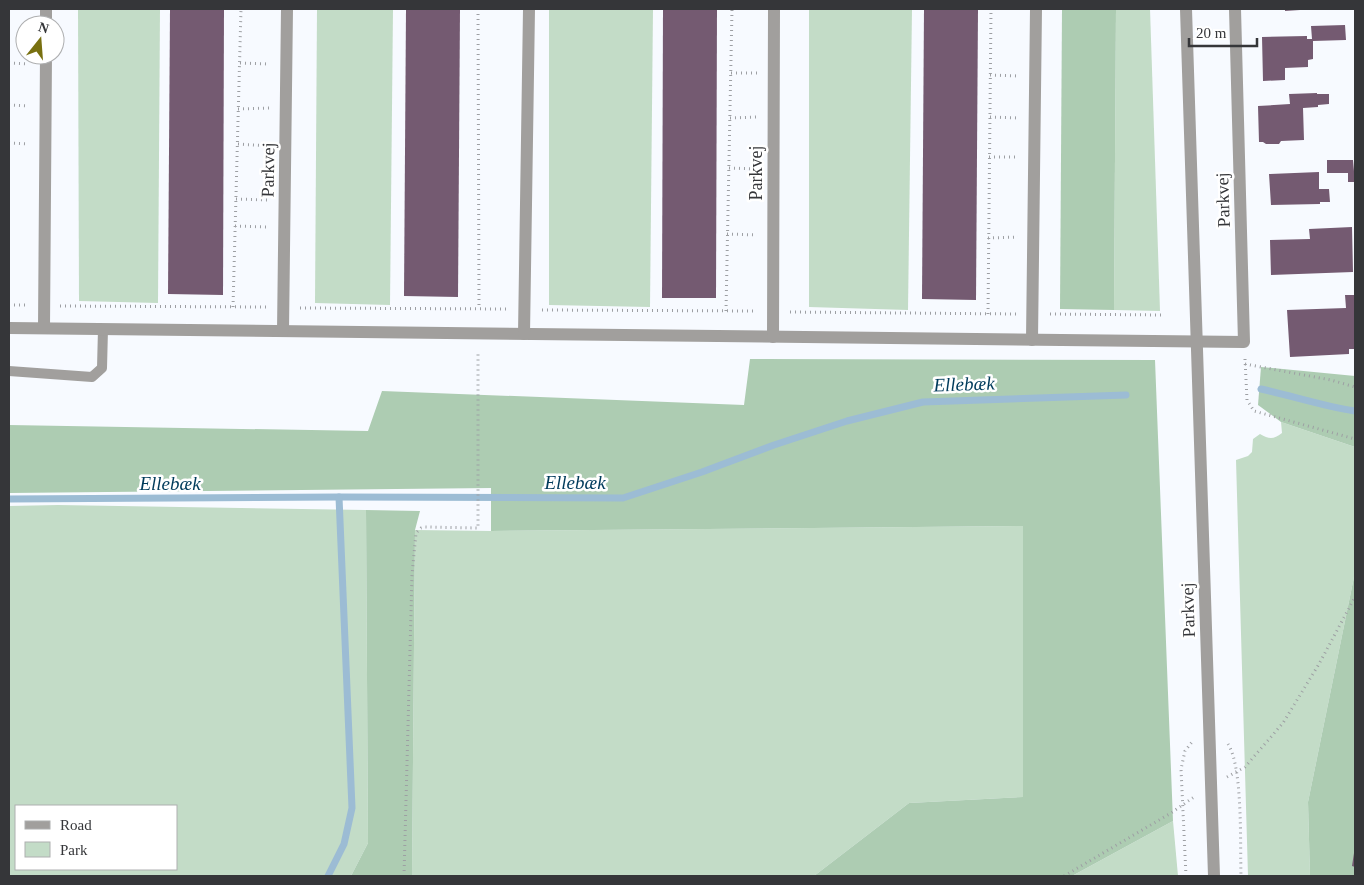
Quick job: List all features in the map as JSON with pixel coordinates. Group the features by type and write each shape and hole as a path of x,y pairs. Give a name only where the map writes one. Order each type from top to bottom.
{"street":[{"name":"Parkvej","path":"283,331 288,9"},
{"path":"524,334 529,9"},
{"name":"Parkvej","path":"774,9 774,336"},
{"path":"1032,340 1036,9"},
{"name":"Parkvej","path":"1186,9 1214,876"},
{"name":"Parkvej","path":"1235,9 1244,342"},
{"path":"44,328 46,65"},
{"path":"9,328 1244,342"}],"lane":[{"path":"9,372 92,377 102,368 103,329"}],"path":[{"path":"233,307 241,9"},
{"path":"478,9 479,309"},
{"path":"726,311 732,9"},
{"path":"988,314 991,9"},
{"path":"240,63 287,64"},
{"path":"731,73 774,73"},
{"path":"990,75 1035,77"},
{"path":"238,109 286,108"},
{"path":"730,118 774,117"},
{"path":"990,117 1035,118"},
{"path":"238,144 286,147"},
{"path":"989,157 1034,157"},
{"path":"729,168 774,170"},
{"path":"236,200 285,200"},
{"path":"236,226 285,227"},
{"path":"727,234 774,235"},
{"path":"988,238 1034,237"},
{"path":"9,305 1162,315"},
{"path":"404,876 412,575 416,532 425,527 478,528 478,333"},
{"path":"1244,342 1247,400 1254,411 1355,439"},
{"path":"1245,364 1332,380 1355,387"},
{"path":"1186,876 1182,769 1185,752 1210,714 1234,752 1238,785 1241,876"}],"green space":[{"path":"78,9 160,9 158,303 79,301"},
{"path":"317,9 393,9 390,305 315,303"},
{"path":"549,9 653,9 650,307 549,305"},
{"path":"809,9 912,9 908,310 809,307"},
{"path":"1062,9 1116,9 1114,310 1060,309"},
{"path":"1116,9 1150,9 1160,311 1114,310"},
{"path":"750,359 1155,360 1173,821 1072,876 814,876 909,803 1023,797 1023,526 491,531 491,488 9,493 9,425 368,431 382,391 744,405"},
{"path":"1261,367 1355,376 1355,447 1281,422 1258,405"},
{"path":"1281,422 1355,447 1355,572 1308,802 1310,876 1248,876 1236,460 1248,456 1252,452 1253,439 1260,434 1271,438 1282,433"},
{"path":"58,505 366,510 368,843 351,876 9,876 9,506"},
{"path":"366,510 420,511 415,530 412,876 351,876 368,843"},
{"path":"1023,526 1023,797 909,803 814,876 412,876 415,530"},
{"path":"1355,572 1355,876 1310,876 1308,802"},
{"path":"1173,821 1178,876 1072,876"}],"building":[{"path":"170,9 224,9 223,295 168,294"},
{"path":"406,9 460,9 458,297 404,296"},
{"path":"663,9 717,9 716,298 662,298"},
{"path":"924,9 978,9 976,300 922,299"},
{"path":"1285,9 1300,9 1300,10 1285,11"},
{"path":"1345,25 1346,40 1313,41 1313,59 1308,60 1308,67 1285,68 1285,80 1263,81 1262,37 1307,36 1307,39 1312,39 1311,26"},
{"path":"1289,94 1329,94 1329,104 1303,108 1304,140 1281,141 1279,144 1259,142 1258,106 1290,104"},
{"path":"1327,160 1353,160 1355,182 1348,182 1348,173 1327,173"},
{"path":"1319,172 1319,189 1329,189 1330,202 1271,205 1269,174"},
{"path":"1352,227 1353,272 1271,275 1270,240 1310,239 1309,229"},
{"path":"1345,295 1355,295 1355,349 1349,349 1349,354 1290,357 1287,310 1346,308"},
{"path":"1355,853 1355,867 1352,866"}],"waterway":[{"name":"Ellebæk","path":"1261,389 1355,411"},
{"name":"Ellebæk","path":"9,499 623,498 847,421 923,402 1126,395"},
{"path":"328,876 344,844 352,808 339,497"}]}
